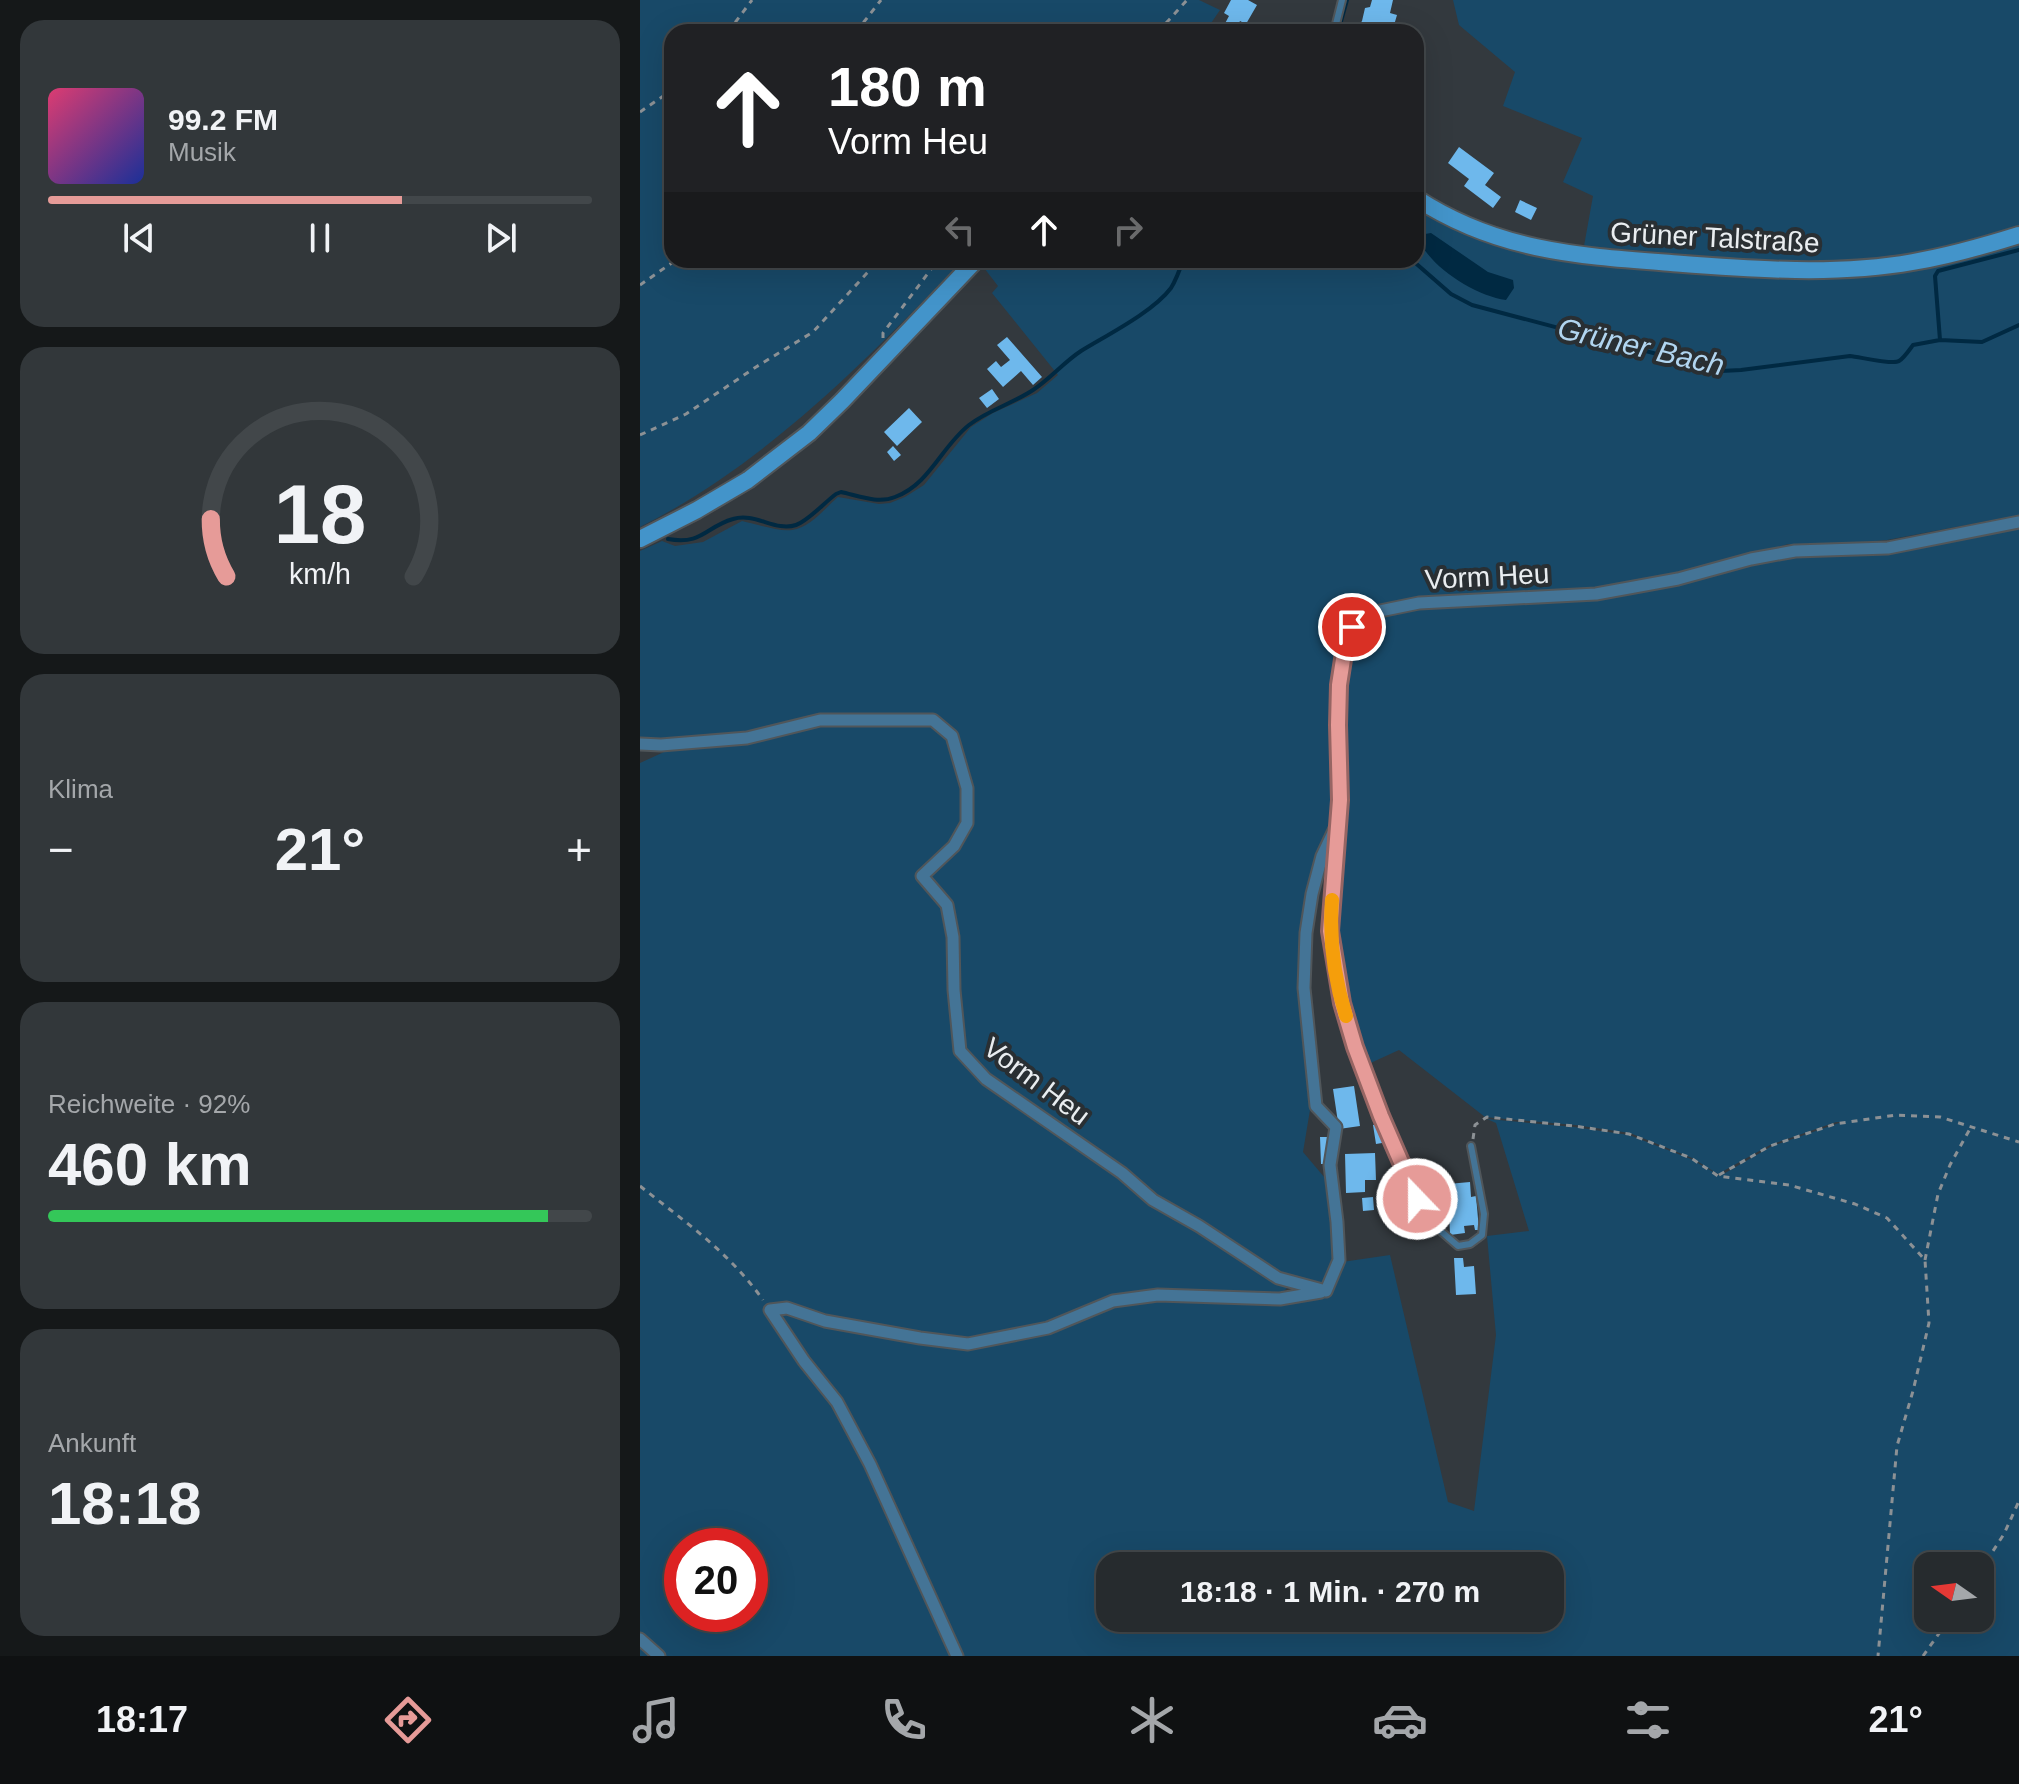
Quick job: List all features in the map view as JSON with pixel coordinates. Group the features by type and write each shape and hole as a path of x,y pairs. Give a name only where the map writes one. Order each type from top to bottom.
{"main road":[{"name":"Grüner Talstraße","path":"1424,203 1479,231 1527,246 1617,259 1756,269 1857,268 1912,262 2019,235"},
{"path":"640,539 748,480 809,433 968,268"}],"street":[{"name":"Vorm Heu","path":"640,744 747,738 820,720 933,720 952,736 967,788 967,823 954,846 922,876 947,905 953,937 960,1051 986,1079 1122,1173 1153,1200 1278,1278 1326,1291 1339,1260 1330,1165 1336,1127 1316,1106 1304,988 1306,933 1322,856 1339,820 1339,685 1352,627 1375,612 1419,603 1596,594 1678,579 1751,559 1795,551 1888,548 2019,522"},
{"path":"957,1656 870,1464 837,1402 804,1361 770,1310 787,1308 825,1321 968,1344 1048,1328 1113,1301 1158,1295 1280,1299 1326,1291"},
{"path":"640,1639 659,1656"}],"lane":[{"path":"1336,24 1342,0"},
{"path":"1339,820 1330,931 1342,1003 1364,1073 1417,1199 1436,1227 1458,1246 1470,1244 1482,1235 1484,1214 1471,1146"}],"path":[{"path":"734,24 752,0"},
{"path":"862,24 881,0"},
{"path":"1165,24 1187,0"},
{"path":"640,112 664,96"},
{"path":"640,285 664,268"},
{"path":"640,435 686,414 813,332 872,268"},
{"path":"885,356 883,333 932,268"},
{"path":"1718,1176 1770,1146 1835,1124 1896,1115 1940,1117 2019,1142"},
{"path":"1471,1146 1475,1125 1487,1117 1629,1134 1691,1158 1718,1176 1789,1185 1855,1204 1887,1218 1925,1260"},
{"path":"1878,1656 1897,1446 1929,1323 1925,1260 1938,1194 1971,1127"},
{"path":"640,1186 733,1263 770,1310"},
{"path":"1992,1552 2019,1501"},
{"path":"1923,1656 1940,1632"}],"shaded area":[{"path":"640,0 1199,0 1220,10 1210,24 664,24 664,268 955,268 851,372 771,442 685,502 640,527"},
{"path":"1453,0 2019,0 2019,226 1981,239 1912,255 1856,260 1781,262 1584,246 1593,196 1563,182 1582,138 1503,106 1515,72 1459,25"},
{"path":"1424,212 1477,239 1526,254 1616,268 1758,276 2019,242 2019,515 1887,540 1788,544 1678,577 1596,592 1375,610 1352,627 1343,653 1337,821 1304,932 1314,1108 1310,1110 1303,1152 1330,1184 1335,1259 1323,1287 1280,1275 1154,1197 988,1077 963,1049 956,938 929,878 957,849 972,820 973,786 953,732 934,716 875,715 747,734 640,741 640,551 662,541 675,546 703,542 742,521 792,530 811,522 838,497 890,503 924,485 971,427 1037,393 1058,375 992,293 998,286 984,268 1424,268"},
{"path":"1431,233 1488,272 1513,280 1514,288 1506,300 1471,288 1448,273 1424,249 1425,234"},
{"path":"2019,526 2019,1656 960,1656 908,1545 905,1551 952,1656 640,1656 640,763 664,752 750,742 819,725 931,724 948,739 962,793 963,821 951,843 916,877 943,906 949,938 949,992 956,1055 983,1082 1120,1176 1152,1202 1288,1287 1281,1294 1157,1291 1113,1299 1047,1326 969,1340 917,1336 920,1339 970,1346 1050,1330 1115,1303 1158,1297 1281,1302 1328,1295 1342,1262 1390,1255 1448,1502 1474,1511 1496,1335 1487,1236 1529,1231 1496,1123 1487,1119 1629,1135 1691,1159 1720,1176 1772,1146 1842,1122 1770,1145 1718,1174 1692,1158 1630,1133 1485,1117 1399,1050 1364,1066 1344,1001 1331,930 1344,810 1341,725 1346,653 1354,632 1375,614 1420,605 1594,597 1795,554 1887,550"}],"building":[{"path":"1231,0 1248,0 1257,5 1246,24 1240,21 1238,24 1225,24 1229,16 1224,13"},
{"path":"1372,0 1393,0 1390,13 1397,15 1394,24 1360,24 1365,8 1370,7"},
{"path":"1459,147 1494,173 1485,185 1501,197 1493,208 1464,186 1469,179 1448,163"},
{"path":"1520,200 1537,208 1531,220 1515,212"},
{"path":"1007,337 1042,377 1033,385 1021,371 1003,387 987,369 996,361 1001,367 1010,360 997,345"},
{"path":"992,389 999,399 987,408 979,398"},
{"path":"909,408 922,422 897,446 884,432"},
{"path":"893,446 901,455 894,461 887,452"},
{"path":"1354,1086 1360,1126 1339,1129 1333,1089"},
{"path":"1381,1123 1388,1142 1376,1144 1373,1125"},
{"path":"1320,1137 1327,1137 1327,1164 1321,1164"},
{"path":"1375,1153 1376,1180 1365,1180 1365,1192 1346,1193 1345,1154"},
{"path":"1470,1182 1471,1197 1476,1196 1479,1230 1475,1230 1474,1225 1464,1226 1465,1233 1450,1235 1448,1184"},
{"path":"1373,1197 1374,1210 1363,1211 1362,1198"},
{"path":"1454,1258 1463,1258 1464,1267 1474,1266 1476,1294 1456,1295"}],"waterway":[{"path":"1340,24 1347,0"},
{"path":"1940,340 1935,276 1938,271 2019,250"},
{"name":"Grüner Bach","path":"668,539 689,540 724,522 741,518 780,526 796,525 841,492 882,500 907,491 969,425 1033,390 1075,355 1153,306 1171,288 1180,268"},
{"name":"Grüner Bach","path":"1421,268 1451,294 1472,305 1721,371 1850,356 1896,362 1913,345 1940,340 1982,342 2019,325"}],"slow traffic":[{"path":"1332,900 1332,950 1346,1016"}],"route":[{"path":"1352,627 1339,685 1341,779 1330,931 1332,950 1342,1003 1355,1047 1417,1199"}]}
